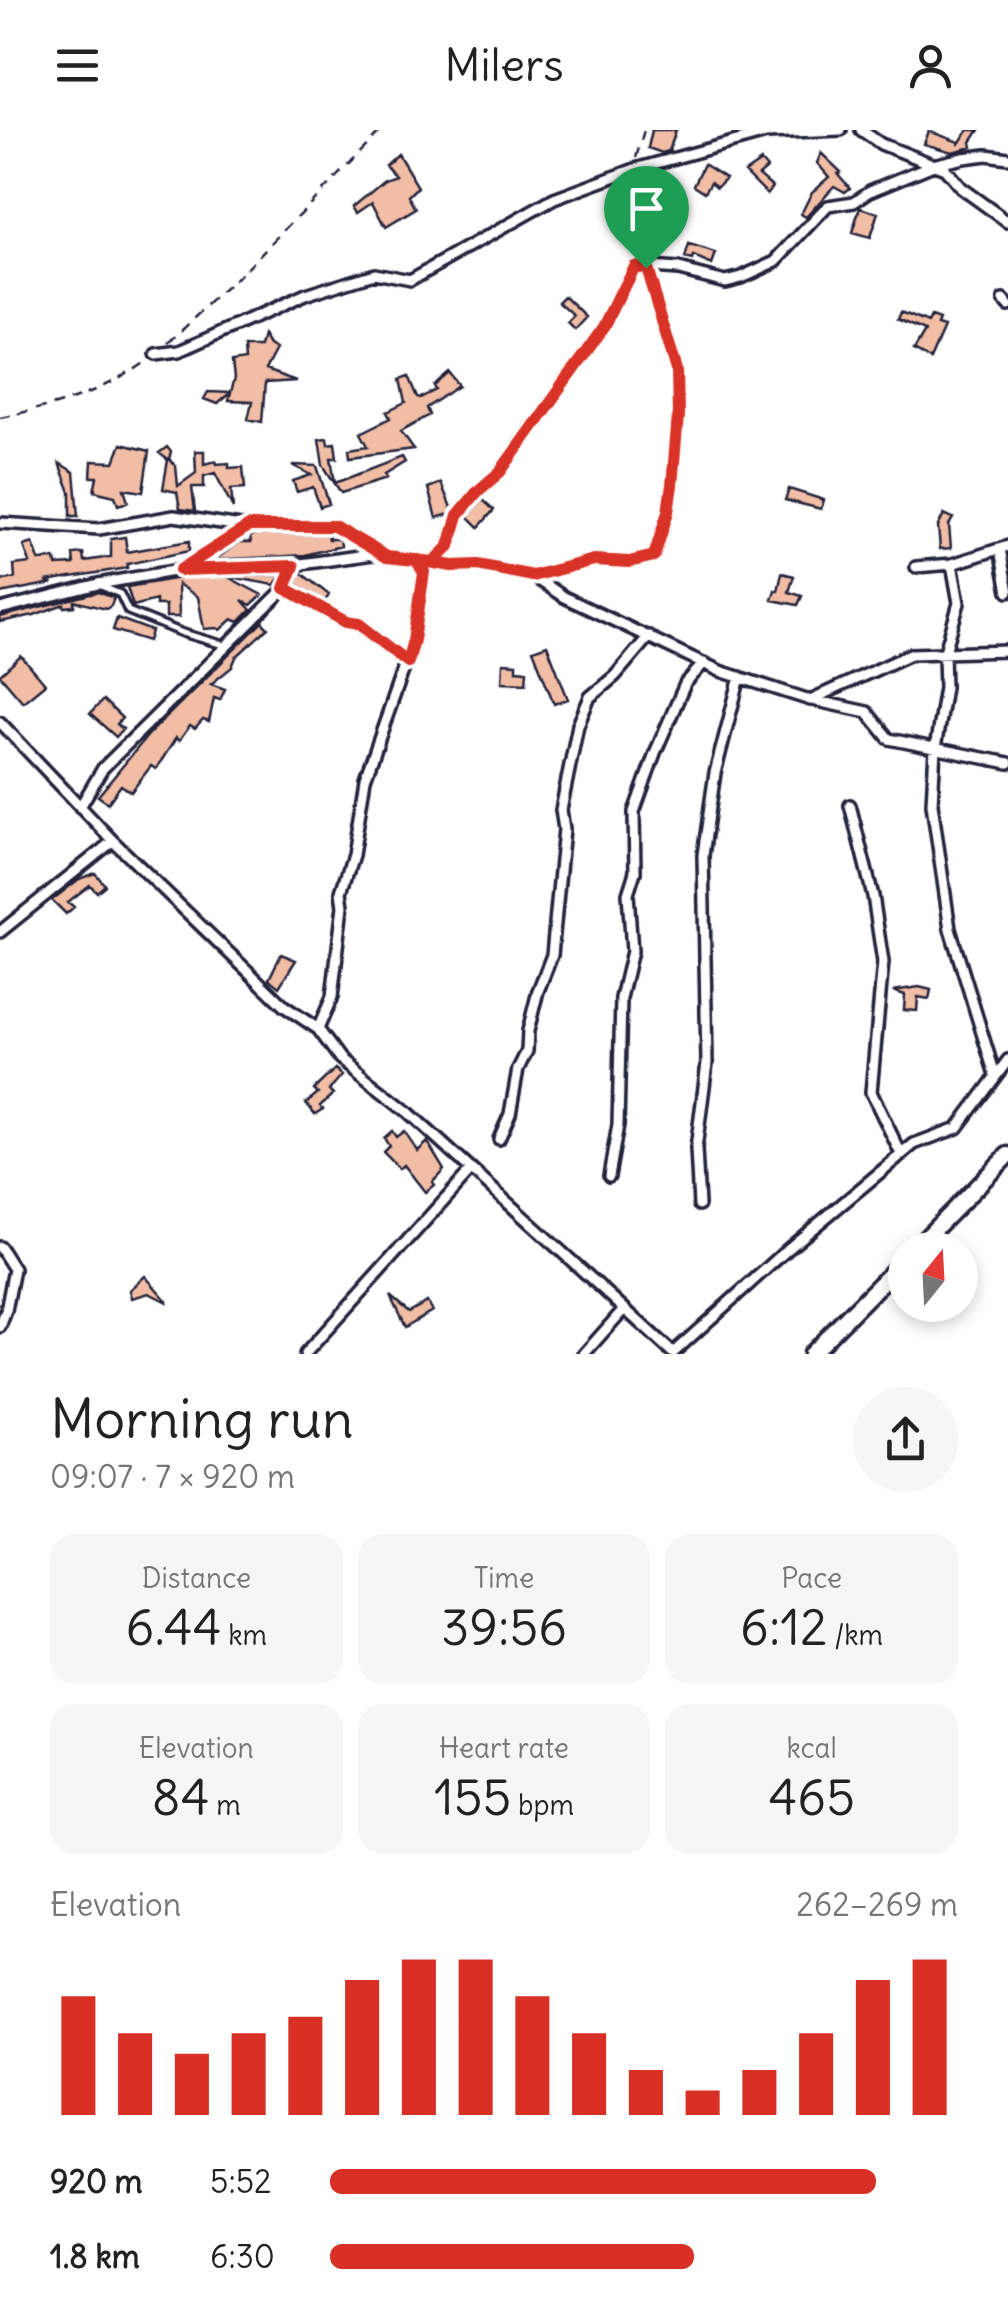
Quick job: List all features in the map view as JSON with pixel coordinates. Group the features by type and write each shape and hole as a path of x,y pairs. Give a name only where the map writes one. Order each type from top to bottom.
{"main road":[{"path":"932,1232 1008,1156"},
{"path":"811,1354 888,1276"}],"street":[{"path":"156,354 179,351 305,295 374,273 410,280 554,199 635,170 766,133 841,130"},
{"path":"861,130 881,144 945,170 961,188 1008,222"},
{"path":"433,562 449,546 458,515 500,472 604,327 634,266 678,269 725,281 741,278 776,261 828,206 854,202 870,191 932,165 963,158 1008,158"},
{"path":"0,523 99,529 174,516 249,526 334,526 380,553 533,576 564,597 704,663 810,700 867,712 889,738 1008,762"},
{"path":"180,570 249,526"},
{"path":"916,567 952,564 1004,548 1008,592"},
{"path":"0,608 98,584 180,570 294,566 380,553"},
{"path":"318,1029 332,997 343,906 341,892 353,855 365,779 414,640 424,572 416,560"},
{"path":"952,564 959,603 944,654 945,688 935,749 932,804 950,929 995,1075"},
{"path":"80,806 103,768 285,588 294,566"},
{"path":"285,588 346,622 359,624 408,662"},
{"path":"498,1139 510,1114 538,991 552,955 564,829 560,810 578,724 590,697 615,676 649,636"},
{"path":"810,700 912,654 1008,651"},
{"path":"609,1176 618,1125 621,998 632,951 628,894 635,872 634,812 685,684 704,663"},
{"path":"700,1205 696,1150 707,1063 703,855 715,773 740,677"},
{"path":"0,722 113,842 284,1006 318,1029 340,1059 408,1112 673,1353 788,1248 901,1154 914,1144 957,1128 1008,1060"},
{"path":"850,805 873,896 883,962 871,1092 901,1154"},
{"path":"0,932 113,842"},
{"path":"306,1354 472,1170"},
{"path":"0,1247 14,1268 0,1327"},
{"path":"584,1354 624,1309"}],"lane":[{"path":"98,584 120,594 128,610 183,633 230,646"}],"path":[{"path":"0,418 68,402 133,371 156,354 238,278 382,130"},
{"path":"533,576 594,560 629,562 654,556 668,512 678,416 677,370 636,232 636,148 644,130"}],"building":[{"path":"652,130 676,130 669,151 648,148"},
{"path":"968,130 979,130 972,147 952,152 924,144 929,131 959,142 958,145"},
{"path":"821,153 841,172 838,174 850,188 845,192 834,186 806,217 801,214 812,192 829,177 817,163"},
{"path":"398,154 418,187 409,196 416,209 386,227 373,202 358,212 354,206 385,180 396,176 386,165"},
{"path":"761,161 767,168 759,175 773,187 767,194 745,172"},
{"path":"704,164 726,178 717,187 711,182 705,192 694,185"},
{"path":"860,208 878,213 870,238 852,233"},
{"path":"689,246 716,254 712,265 694,257 693,261 685,259"},
{"path":"565,296 587,317 575,330 568,323 575,316 559,302"},
{"path":"901,312 928,323 931,317 944,327 930,359 914,350 925,331 898,319"},
{"path":"263,335 276,349 265,370 296,381 265,383 262,422 248,419 252,402 228,401 234,379 232,362 245,360 244,347 260,347"},
{"path":"450,373 460,386 427,408 430,415 401,431 414,449 350,457 349,449 368,446 361,433 391,418 388,412 406,403 401,379 409,376 421,398 437,390 435,386"},
{"path":"208,392 230,393 217,404 204,399"},
{"path":"327,438 328,444 335,443 337,458 331,458 335,483 402,457 405,462 384,475 386,479 341,493 323,465 319,439"},
{"path":"121,444 149,451 143,492 124,489 128,502 118,505 115,496 94,491 97,477 91,477 92,461 114,462"},
{"path":"167,447 171,452 169,459 176,466 178,486 196,473 195,451 204,451 204,464 216,461 229,463 229,468 243,467 245,488 231,489 233,508 215,473 204,476 204,487 192,487 195,511 180,509 177,492 163,489 168,460 159,453"},
{"path":"59,463 74,472 78,516 70,516 70,492"},
{"path":"292,465 317,466 329,504 320,507 313,487 297,492 293,481 311,475"},
{"path":"441,483 452,510 436,518 428,488"},
{"path":"789,489 824,500 821,509 785,500"},
{"path":"482,499 494,510 479,527 468,516"},
{"path":"944,514 953,518 949,525 951,548 940,549 938,526"},
{"path":"328,534 329,539 340,539 341,546 305,555 215,560 239,542 251,542 250,536"},
{"path":"125,537 127,552 189,541 189,551 127,564 127,568 0,593 0,581 15,578 14,565 30,563 24,546 33,543 39,560 55,559 56,565 74,564 73,554 83,553 84,561 111,557 111,539"},
{"path":"300,572 329,595 325,601 295,584"},
{"path":"782,573 794,576 789,592 802,596 798,605 772,600"},
{"path":"282,575 274,585 227,576"},
{"path":"226,576 262,595 251,605 242,600 251,610 239,622 232,619 220,630 204,629 198,597 178,584 179,617 166,617 166,605 156,605 156,600 133,606 127,587 186,577"},
{"path":"98,592 114,598 111,606 106,609 74,601 74,606 64,604 0,622 0,617"},
{"path":"117,618 152,631 149,641 113,630"},
{"path":"262,622 268,628 211,684 225,689 220,700 214,698 209,722 203,720 195,729 190,726 179,741 176,738 156,769 151,766 131,792 121,785 108,803 98,796 149,734"},
{"path":"547,645 568,699 554,704 533,650"},
{"path":"21,656 45,684 23,702 0,675"},
{"path":"503,663 516,664 516,670 527,671 526,683 502,682"},
{"path":"103,700 122,718 117,724 123,729 116,737 90,714"},
{"path":"95,873 105,885 97,892 90,885 68,902 74,907 66,914 52,900 79,879"},
{"path":"281,954 296,960 279,987 269,979"},
{"path":"919,987 931,990 929,999 918,997 917,1011 904,1010 905,995 893,991"},
{"path":"335,1069 342,1075 329,1090 333,1094 320,1106 323,1109 315,1114 306,1103"},
{"path":"392,1131 396,1137 404,1131 417,1150 427,1141 444,1169 425,1192 404,1165 400,1169 383,1152 389,1146 384,1138"},
{"path":"145,1276 167,1302 149,1293 132,1298 130,1290"},
{"path":"390,1296 409,1312 427,1302 432,1311 405,1327"}],"route":[{"path":"646,268 634,266 604,327 500,472 458,515 449,546 433,562 387,557 334,526 249,526 180,570 294,566 285,588 346,622 359,624 408,662 424,572 416,560 452,566 478,565 533,576 594,560 629,562 654,556 672,485 677,370 646,268"}]}
